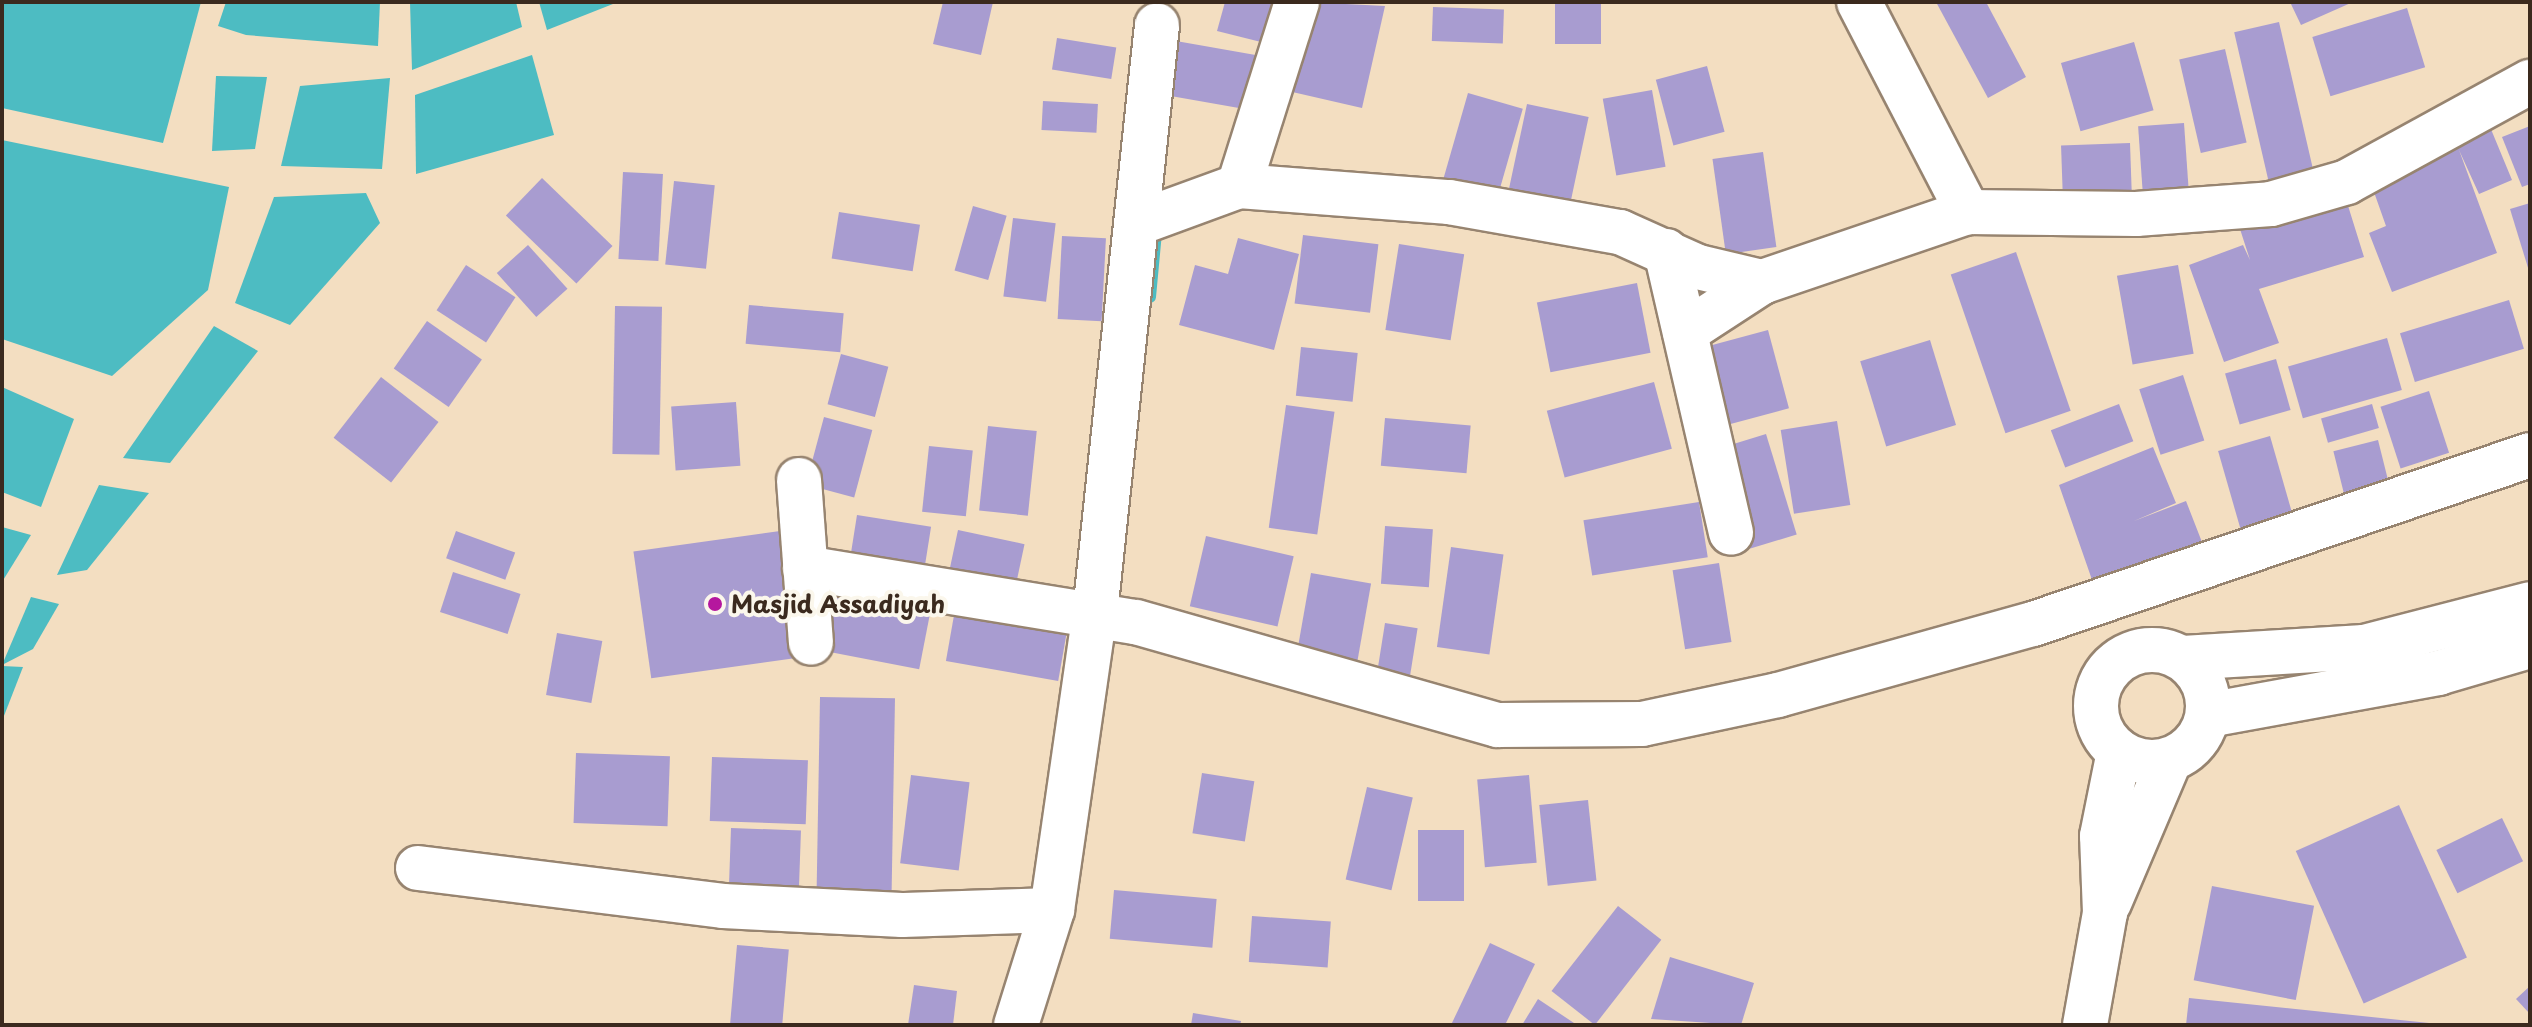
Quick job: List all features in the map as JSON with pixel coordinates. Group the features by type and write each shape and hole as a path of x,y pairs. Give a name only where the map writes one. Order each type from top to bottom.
{"street":[{"path":"1226,193 1297,2"},
{"path":"1859,2 1968,212"},
{"path":"1016,1025 1052,910 1111,617 1157,25"},
{"path":"1685,332 1762,282 1968,212 2136,214 2271,204 2347,182 2530,82"},
{"path":"1144,220 1226,193 1449,202 1620,232 1666,251 1762,282"},
{"path":"1666,251 1731,533"},
{"path":"805,568 1111,617 1498,725 1642,724 2033,624 2530,455"},
{"path":"799,480 811,643"},
{"path":"2183,658 2208,693 2208,715 2202,735 2170,759 2152,763 2119,752 2096,715 2105,673 2141,650 2183,658 2364,647 2530,604"},
{"path":"2208,715 2438,673 2530,646"},
{"path":"2085,1025 2105,913 2102,836 2119,752"},
{"path":"2105,913 2170,759"},
{"path":"418,868 723,906 902,915 1052,910"}],"water":[{"path":"2,2 201,2 163,143 2,108"},
{"path":"226,2 380,2 378,46 246,35 218,26"},
{"path":"410,2 516,2 522,27 412,70"},
{"path":"539,2 618,2 547,30"},
{"path":"532,55 554,135 416,174 415,95"},
{"path":"216,76 267,77 255,149 212,151"},
{"path":"390,78 382,169 281,166 300,86"},
{"path":"2,140 229,187 208,290 112,376 2,339"},
{"path":"366,193 380,223 290,325 235,303 274,197"},
{"path":"214,326 258,351 170,463 123,458"},
{"path":"2,387 74,419 41,507 2,492"},
{"path":"99,485 149,493 87,570 57,575"},
{"path":"2,527 31,535 2,582"},
{"path":"31,597 59,604 33,649 2,665"},
{"path":"2,666 23,667 2,721"}],"building":[{"path":"943,2 993,2 981,55 933,44"},
{"path":"1225,2 1281,2 1269,44 1217,31"},
{"path":"1307,2 1385,6 1362,108 1288,91"},
{"path":"1555,2 1601,2 1601,44 1555,44"},
{"path":"1936,2 1986,2 2026,77 1988,98"},
{"path":"2290,2 2353,2 2301,25"},
{"path":"1433,7 1504,9 1503,43 1432,41"},
{"path":"2407,8 2425,67 2330,96 2312,37"},
{"path":"2279,22 2315,179 2270,189 2234,32"},
{"path":"1057,38 1116,47 1111,79 1052,70"},
{"path":"1176,41 1263,56 1253,110 1166,95"},
{"path":"2134,42 2154,110 2081,131 2061,63"},
{"path":"2225,49 2247,143 2201,153 2179,60"},
{"path":"1707,66 1725,132 1673,145 1656,80"},
{"path":"1652,90 1666,167 1616,175 1603,99"},
{"path":"1468,93 1523,109 1498,196 1443,180"},
{"path":"1043,101 1098,104 1096,133 1041,130"},
{"path":"1527,104 1589,117 1569,210 1507,197"},
{"path":"2488,122 2512,180 2479,194 2459,150 2497,253 2392,292 2369,233 2386,226 2369,178"},
{"path":"2184,123 2188,187 2143,190 2138,126"},
{"path":"2530,126 2530,184 2522,187 2502,137"},
{"path":"2130,143 2132,203 2063,205 2061,145"},
{"path":"1763,152 1776,247 1726,254 1712,159"},
{"path":"623,172 663,174 658,261 618,259"},
{"path":"542,178 612,246 576,283 506,215"},
{"path":"674,181 715,185 706,269 665,265"},
{"path":"2345,196 2364,257 2259,289 2279,343 2224,362 2189,265 2243,245 2250,260 2240,229"},
{"path":"2530,203 2530,271 2529,271 2510,209"},
{"path":"973,206 1007,216 988,280 955,270"},
{"path":"839,212 920,225 913,271 832,258"},
{"path":"1013,218 1056,223 1046,302 1003,296"},
{"path":"1303,235 1378,244 1370,313 1295,303"},
{"path":"1062,236 1106,238 1102,321 1058,319"},
{"path":"1238,238 1299,254 1274,350 1179,325 1195,265 1228,274"},
{"path":"1399,244 1464,254 1451,340 1385,330"},
{"path":"528,245 567,289 536,317 497,273"},
{"path":"2016,252 2071,411 2005,433 1951,274"},
{"path":"466,265 515,297 486,342 437,310"},
{"path":"2178,265 2194,354 2133,364 2117,276"},
{"path":"1637,283 1651,353 1550,372 1537,302"},
{"path":"2509,300 2524,349 2415,382 2400,333"},
{"path":"749,305 844,313 840,352 746,344"},
{"path":"615,306 662,307 659,455 612,454"},
{"path":"427,321 482,359 449,407 394,369"},
{"path":"1768,330 1789,408 1718,427 1697,349"},
{"path":"2387,338 2402,390 2303,418 2288,366"},
{"path":"1930,340 1956,425 1886,446 1860,361"},
{"path":"1301,347 1358,353 1353,402 1296,396"},
{"path":"841,354 888,367 875,417 828,404"},
{"path":"2276,359 2291,410 2240,425 2225,374"},
{"path":"2183,375 2204,441 2161,455 2139,389"},
{"path":"381,377 439,422 391,483 334,438"},
{"path":"1654,382 1672,449 1565,477 1547,411"},
{"path":"2429,391 2449,453 2401,469 2380,407"},
{"path":"736,402 740,466 676,470 671,407"},
{"path":"2119,404 2133,441 2065,468 2051,430"},
{"path":"2372,404 2379,428 2328,443 2321,419"},
{"path":"1286,405 1335,412 1317,535 1269,528"},
{"path":"824,417 872,430 854,498 806,485"},
{"path":"1385,418 1471,425 1466,473 1381,466"},
{"path":"1837,421 1850,505 1794,514 1781,430"},
{"path":"988,426 1037,431 1028,516 979,511"},
{"path":"1766,434 1797,534 1748,549 1717,449"},
{"path":"2270,436 2293,518 2242,533 2218,451"},
{"path":"2378,440 2392,494 2347,505 2333,451"},
{"path":"929,446 973,451 966,516 922,512"},
{"path":"2153,447 2176,503 2134,521 2186,501 2207,555 2098,597 2059,485"},
{"path":"1699,502 1708,557 1592,576 1583,520"},
{"path":"857,515 931,527 925,568 850,556"},
{"path":"1385,526 1433,529 1429,587 1381,584"},
{"path":"958,530 1025,544 1014,594 947,580"},
{"path":"456,531 515,553 505,580 446,558"},
{"name":"Masjid Assadiyah","path":"780,531 798,658 651,678 633,552"},
{"path":"1206,536 1294,556 1277,626 1190,606"},
{"path":"1451,547 1503,554 1489,654 1437,647"},
{"path":"1719,563 1732,642 1685,649 1673,570"},
{"path":"453,572 521,594 508,634 440,612"},
{"path":"1311,573 1371,584 1356,671 1296,661"},
{"path":"825,593 930,613 919,669 814,649"},
{"path":"956,604 1068,624 1058,681 946,661"},
{"path":"1385,623 1418,628 1409,683 1376,678"},
{"path":"557,633 602,641 591,703 546,695"},
{"path":"820,697 895,698 892,895 817,894"},
{"path":"576,753 670,756 667,826 574,823"},
{"path":"712,757 808,760 806,824 710,821"},
{"path":"1202,773 1254,781 1245,842 1192,833"},
{"path":"911,775 970,782 959,871 900,863"},
{"path":"1529,775 1537,863 1485,867 1477,780"},
{"path":"1367,787 1413,798 1391,890 1346,880"},
{"path":"1588,800 1596,881 1548,886 1539,805"},
{"path":"2399,805 2467,958 2364,1004 2296,851"},
{"path":"2502,818 2523,861 2457,893 2436,850"},
{"path":"731,828 801,830 799,900 729,898"},
{"path":"1418,830 1464,830 1464,901 1418,901"},
{"path":"2212,886 2314,906 2296,1000 2194,980"},
{"path":"1114,890 1217,899 1212,948 1110,939"},
{"path":"1618,906 1661,940 1595,1025 1552,991"},
{"path":"1252,916 1331,922 1328,967 1249,962"},
{"path":"1490,943 1535,964 1505,1025 1451,1025"},
{"path":"737,945 789,950 782,1025 730,1025"},
{"path":"1670,957 1754,983 1741,1025 1651,1019"},
{"path":"914,985 957,991 953,1025 908,1025"},
{"path":"2530,986 2530,1014 2516,999"},
{"path":"2189,998 2429,1023 2429,1025 2186,1025"},
{"path":"1538,999 1577,1025 1522,1025"},
{"path":"1193,1013 1241,1021 1240,1025 1191,1025"}],"waterway":[{"path":"1150,297 1156,232"}],"place":[{"name":"Masjid Assadiyah","path":"715,604"}]}
